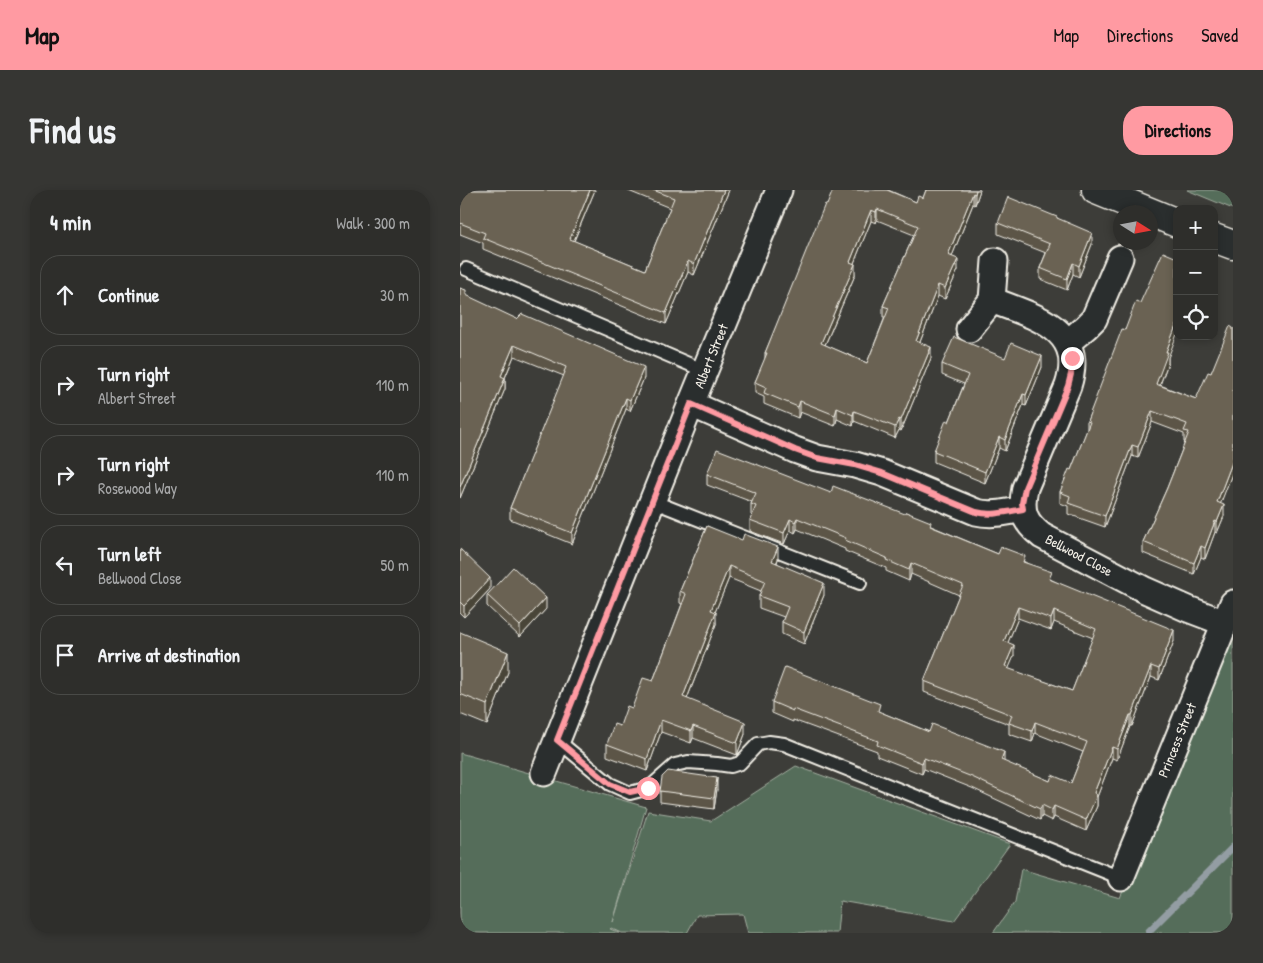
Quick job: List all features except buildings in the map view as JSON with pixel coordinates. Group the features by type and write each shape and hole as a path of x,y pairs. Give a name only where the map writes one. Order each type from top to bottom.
{"street":[{"name":"Albert Street","path":"544,773 691,404 779,190"},
{"path":"1096,190 1173,220"},
{"path":"1218,239 1233,245"},
{"path":"1067,343 1094,319 1120,258"},
{"path":"969,329 992,300 995,261"},
{"path":"691,404 795,450 817,458 855,465 882,473 976,512 999,514 1023,509 1022,503 1025,488 1069,380 1072,358 1062,335 1048,323 992,300"},
{"name":"Bellwood Close","path":"1023,509 1025,518 1031,527 1042,536 1152,593 1188,609 1229,613"},
{"name":"Princess Street","path":"1121,878 1229,613"}],"lane":[{"path":"466,269 705,371"},
{"path":"652,501 860,582"},
{"path":"557,740 610,784 630,792 648,788 674,764 688,762 730,766 740,763 758,744 769,742 784,744 1121,878"}],"green space":[{"path":"1187,190 1233,190 1233,209"},
{"path":"1233,629 1233,933 993,933 1015,902 1021,869 1120,898"},
{"path":"460,753 646,807 613,922 648,811 711,821 796,766 1010,844 954,921 840,901 837,933 748,933 743,914 697,915 687,933 622,933 611,928 620,933 460,933"}],"waterway":[{"path":"1149,931 1233,847"}],"route":[{"path":"648,788 630,792 610,784 557,740 691,404 817,458 855,465 882,473 968,510 984,514 999,514 1023,509 1022,503 1025,488 1068,386 1072,358"}]}
